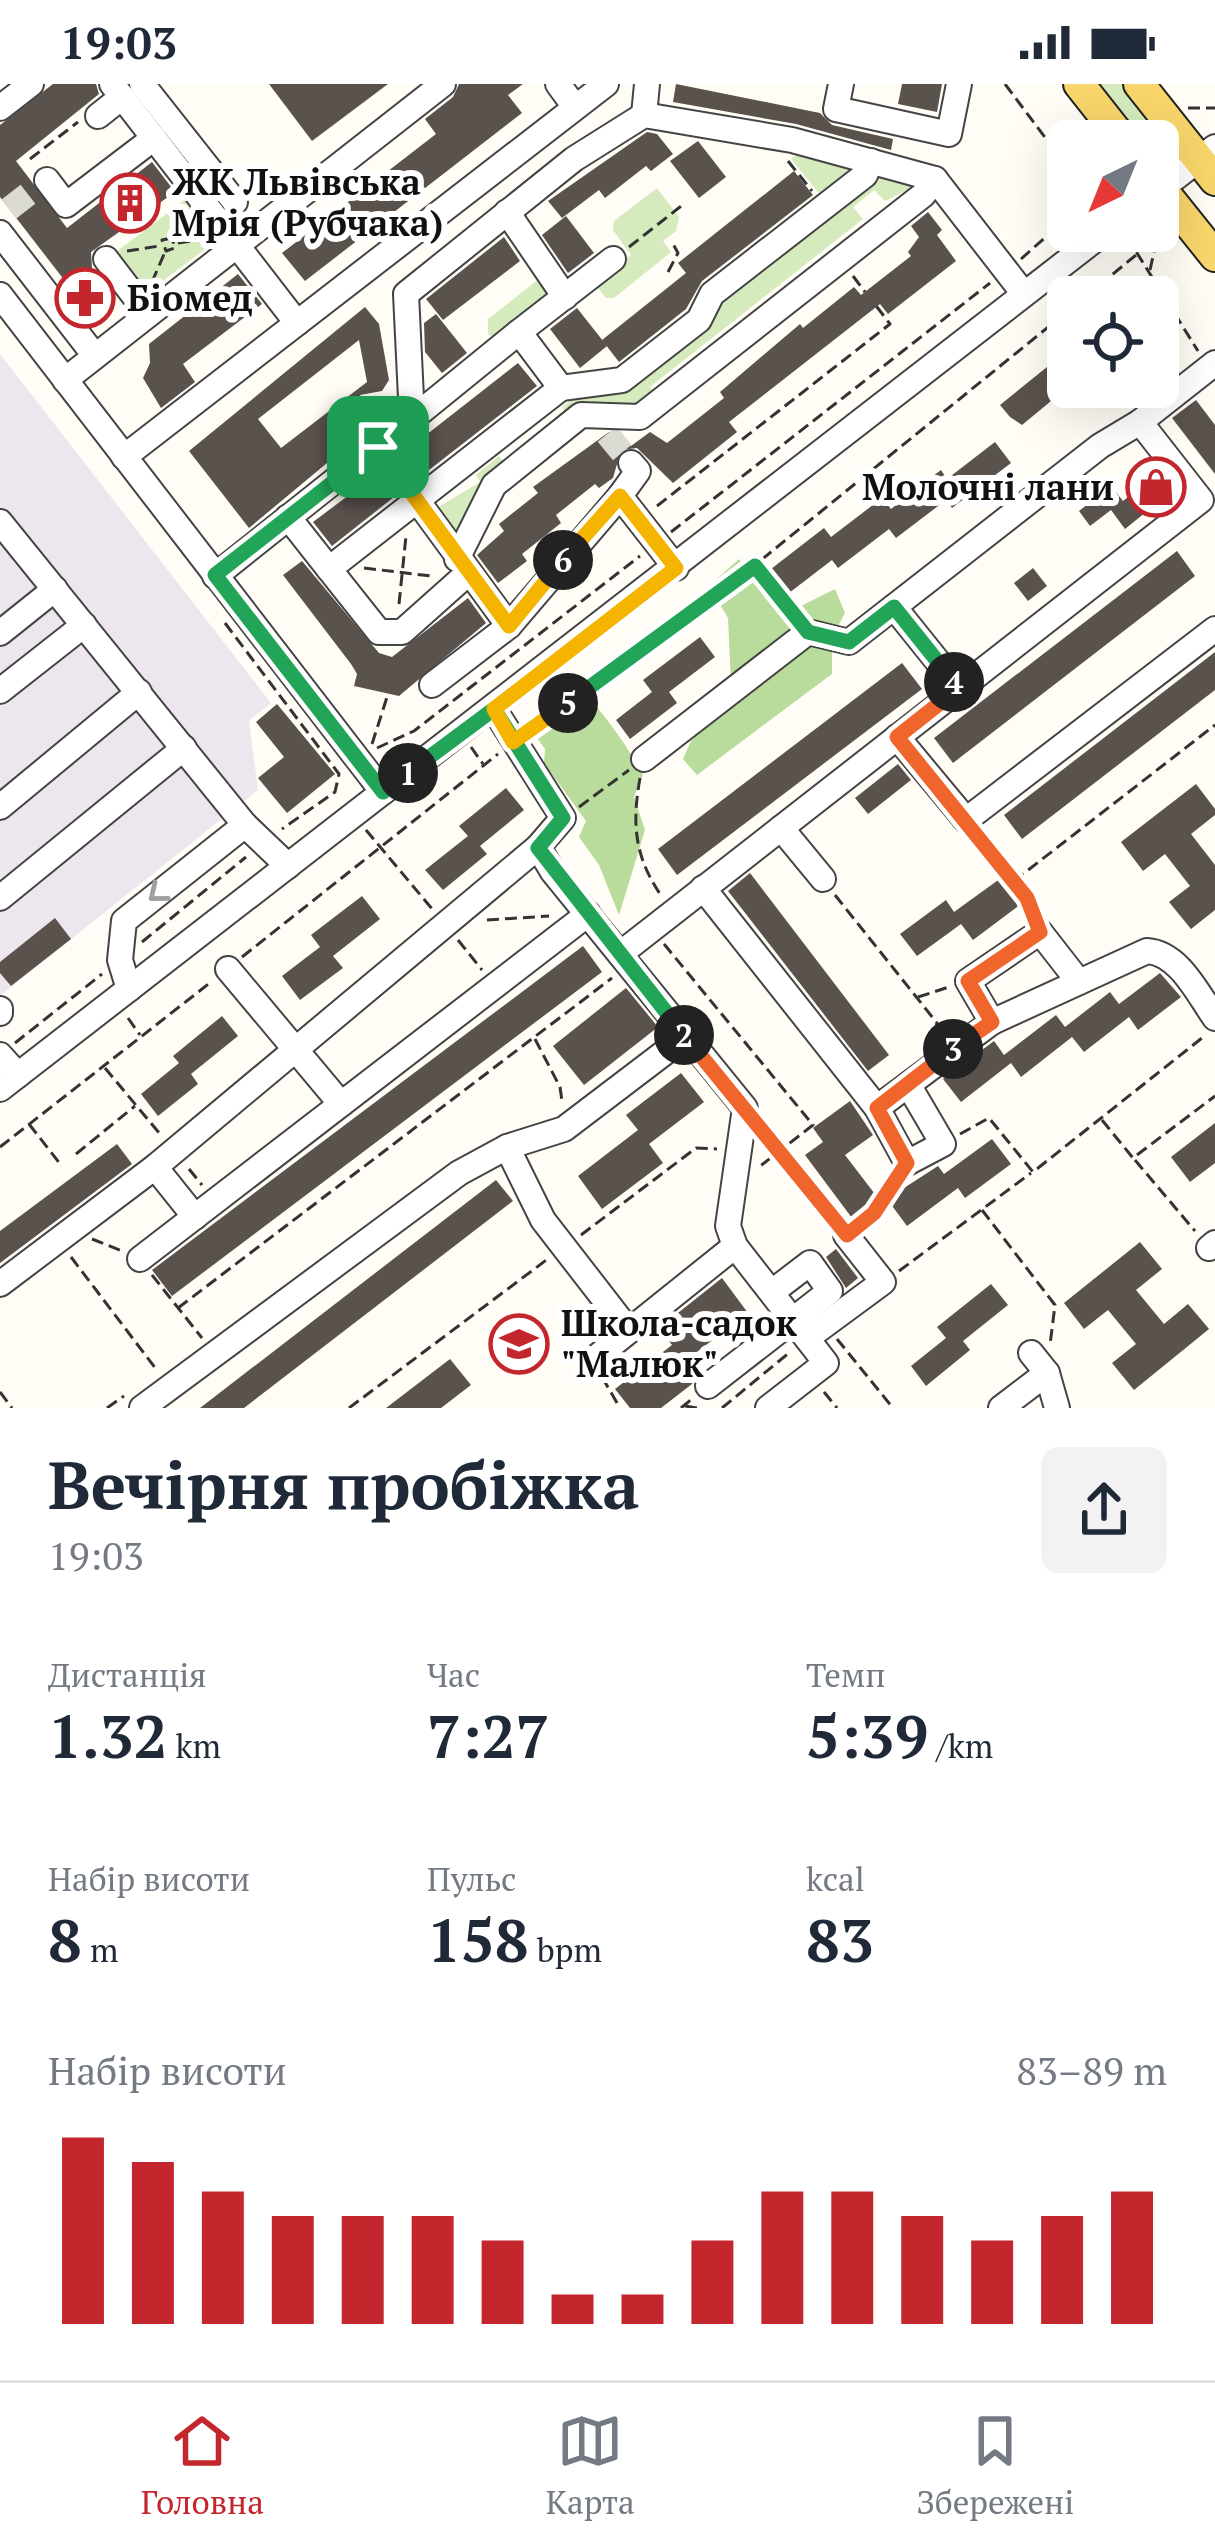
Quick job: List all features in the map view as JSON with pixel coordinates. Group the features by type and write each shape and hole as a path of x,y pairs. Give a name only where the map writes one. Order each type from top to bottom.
{"main road":[{"path":"1079,84 1107,120"},
{"path":"1138,84 1209,162"},
{"path":"1179,212 1215,256"}],"street":[{"path":"0,107 31,84"},
{"path":"65,380 233,240 442,84"},
{"path":"558,84 575,107"},
{"path":"124,457 606,84"},
{"path":"644,115 647,84"},
{"path":"842,84 836,109 949,134 959,84"},
{"path":"125,88 154,138 297,323"},
{"path":"90,117 125,88"},
{"path":"125,88 236,202"},
{"path":"412,419 406,294 574,159 644,115 793,140 935,178 1024,294"},
{"path":"30,159 41,184 66,205 154,138"},
{"path":"329,569 561,388 622,380 699,320 712,294 865,175 871,161"},
{"path":"1179,178 1209,162"},
{"path":"289,518 379,632 402,632 462,566 494,485 580,416 600,425 640,417 923,195 935,178"},
{"path":"507,212 565,297"},
{"path":"0,233 95,356"},
{"path":"0,1055 9,1082 1079,252"},
{"path":"106,259 145,310"},
{"path":"215,575 614,259"},
{"path":"0,295 383,792"},
{"path":"519,332 561,388"},
{"path":"644,759 808,632 849,642 1100,446 1140,422 1212,366"},
{"path":"624,960 651,929 959,688 1208,509 1140,422"},
{"path":"378,447 408,510 462,566 509,626"},
{"path":"431,686 509,626 620,496 638,471 631,463"},
{"path":"620,496 676,568"},
{"path":"0,522 254,834 288,866"},
{"path":"0,633 55,589"},
{"path":"894,607 959,688"},
{"path":"0,692 84,625"},
{"path":"897,737 966,820 1215,629"},
{"path":"0,807 139,692"},
{"path":"0,1284 68,1238 443,922 538,848 563,818 494,709"},
{"path":"0,898 184,748"},
{"path":"781,827 823,879"},
{"path":"129,989 120,959 124,921 254,834"},
{"path":"538,848 624,960 650,1002 686,1036 745,1108 728,1226 736,1246 772,1292 809,1328 826,1363 768,1408"},
{"path":"703,888 877,1108 907,1163 943,1144 918,1078"},
{"path":"140,1259 588,914"},
{"path":"992,1022 968,981 1040,932 1079,982"},
{"path":"877,1108 992,1022 1148,951 1162,952 1215,1023"},
{"path":"227,969 341,1104"},
{"path":"133,1402 214,1354 459,1173 507,1147 564,1129 686,1036"},
{"path":"507,1147 543,1220 629,1330"},
{"path":"164,1158 205,1209"},
{"path":"709,1401 809,1328 883,1282 847,1235"},
{"path":"594,1359 736,1246"},
{"path":"772,1292 810,1263 830,1291 809,1328"},
{"path":"1001,1408 1039,1363 1057,1408"}],"path":[{"path":"1005,84 1047,140"},
{"path":"1173,103 1198,111 1215,108"},
{"path":"30,159 90,117"},
{"path":"784,156 825,206"},
{"path":"145,310 193,189"},
{"path":"614,259 685,203"},
{"path":"660,540 1047,235"},
{"path":"106,259 116,252 174,241 233,240"},
{"path":"668,272 679,253 673,244"},
{"path":"161,245 166,251"},
{"path":"1149,272 1154,252"},
{"path":"1110,276 1137,254 1212,366"},
{"path":"639,520 890,324 874,303"},
{"path":"0,1147 513,742 755,566 1047,327"},
{"path":"402,632 408,510"},
{"path":"388,694 370,752 414,730 652,546"},
{"path":"352,551 364,568 452,580 462,566"},
{"path":"755,566 808,632"},
{"path":"1014,881 1215,725"},
{"path":"563,818 644,759"},
{"path":"644,759 632,823 644,870 672,913"},
{"path":"339,774 335,792 343,803"},
{"path":"0,1055 120,959 254,834 335,792"},
{"path":"966,820 1014,881 1040,932"},
{"path":"366,830 495,986"},
{"path":"823,879 937,1024 918,1078"},
{"path":"484,920 588,914"},
{"path":"651,929 813,1125 779,1151"},
{"path":"178,1308 534,1037 624,960"},
{"path":"916,998 968,981"},
{"path":"883,1282 1033,1172 1215,1023"},
{"path":"534,1037 560,1087 564,1129"},
{"path":"104,1066 135,1105 164,1158 205,1209"},
{"path":"1133,1158 1215,1096"},
{"path":"76,1154 135,1105"},
{"path":"745,1108 847,1235 874,1213 907,1163"},
{"path":"943,1144 989,1118 1033,1172"},
{"path":"1100,1119 1212,1245"},
{"path":"29,1124 61,1165"},
{"path":"349,1408 696,1148 739,1149"},
{"path":"982,1210 1055,1305 1039,1363"},
{"path":"68,1238 140,1259 214,1354"},
{"path":"68,1238 158,1372"},
{"path":"809,1328 893,1408"},
{"path":"594,1359 620,1408"},
{"path":"683,1406 709,1401 774,1365"},
{"path":"0,1392 12,1408"},
{"path":"107,1408 133,1402"}],"shaded area":[{"path":"0,354 271,703 249,721 258,790 0,996"}],"green space":[{"path":"1098,84 1123,84 1149,120 1126,120"},
{"path":"802,152 853,167 852,173 823,198 791,159"},
{"path":"881,176 922,183 885,201 874,190 853,207 863,219 650,387 653,392 634,406 567,414 562,407 584,390 625,387 721,298"},
{"path":"657,188 679,217 676,231 663,241 671,252 614,298 606,298 594,283 631,255 613,230 614,221"},
{"path":"190,196 221,237 147,293 116,252"},
{"path":"540,278 552,296 497,340 488,334 488,319"},
{"path":"499,456 504,462 458,540 437,508 480,482 476,475"},
{"path":"739,559 781,616 835,589 845,613 832,638 832,674 697,775 683,759 691,741 732,705 728,618 709,586"},
{"path":"581,690 615,730 643,775 634,797 645,830 619,915 599,865 579,837 586,821 544,763 545,749 531,730"}],"building":[{"name":"ЖК Львівська Мрія (Рубчака)","path":"53,84 96,84 99,94 16,161 67,228 152,162 175,192 91,252 92,268 112,294 89,312 0,197 0,125"},
{"path":"269,84 388,84 312,141"},
{"path":"459,84 523,84 508,95 522,113 305,281 282,253 436,134 425,119 453,97"},
{"path":"676,84 820,113 832,125 893,139 891,150 796,124 673,102"},
{"path":"902,84 942,84 937,112 898,104"},
{"path":"647,132 657,134 673,154 651,171 646,166 605,198 599,190 562,218 548,201"},
{"path":"698,141 726,177 699,198 670,161"},
{"path":"794,171 813,195 702,281 686,309 619,362 602,340 686,273 678,263"},
{"path":"928,212 956,261 888,314 880,304 729,422 737,432 673,483 637,448 621,450 613,478 599,488 595,484 556,515 561,523 522,554 527,561 498,583 477,555 504,531 499,524 538,493 533,487 609,432 620,433 631,446 650,432 667,443 724,398 720,392 800,324 803,328 854,287 861,295 911,256 908,252 919,237 911,226"},
{"path":"566,216 594,253 568,273 542,235"},
{"path":"504,237 520,261 443,320 426,299"},
{"path":"238,274 262,304 183,364 195,382 161,408 143,378 150,363 149,344"},
{"path":"365,307 379,324 389,380 382,391 360,395 375,423 249,528 189,451","holes":["359,340 367,382 281,448 258,419"]},
{"path":"577,308 607,346 580,368 550,329"},
{"path":"436,314 467,353 442,373 425,352 424,323"},
{"path":"518,363 537,386 420,477 403,453"},
{"path":"1047,367 1047,404 1022,425 1000,405"},
{"path":"1196,400 1215,425 1215,474 1172,418"},
{"path":"995,442 1011,463 952,508 946,500 896,538 889,529 838,568 832,560 789,593 771,569 824,528 831,537 882,498 891,509 941,470 947,479"},
{"path":"377,474 394,497 332,546 313,522"},
{"path":"1111,486 1123,501 1137,490 1151,508 1125,529 1111,510 1090,526 1079,511"},
{"path":"1177,551 1195,576 953,763 934,738"},
{"path":"302,561 379,653 392,657 468,598 486,623 399,696 354,686 357,674 351,664 283,575"},
{"path":"1033,568 1047,586 1028,601 1014,583"},
{"path":"700,637 715,657 669,692 677,703 630,739 616,720 652,692 643,680"},
{"path":"1215,652 1215,690 1022,839 1004,815"},
{"path":"902,663 922,689 677,875 658,849"},
{"path":"277,704 335,774 287,813 258,778 284,757 256,722"},
{"path":"898,764 911,780 868,814 855,798"},
{"path":"1196,784 1215,809 1215,815 1191,834 1215,865 1215,910 1191,929 1169,902 1190,886 1165,854 1143,871 1121,842"},
{"path":"506,788 524,810 480,846 487,854 443,890 425,870 468,836 459,826"},
{"path":"750,873 889,1055 868,1071 728,891"},
{"path":"1001,878 1021,904 973,940 961,924 917,956 900,934 946,900 954,912"},
{"path":"362,896 380,919 333,956 343,968 300,1000 282,976 320,947 311,935"},
{"path":"55,918 71,939 11,986 0,973 0,962"},
{"path":"583,946 602,972 172,1296 152,1270"},
{"path":"1160,973 1181,997 1138,1030 1129,1017 1084,1052 1072,1037 1021,1077 1011,1063 961,1102 943,1079 994,1041 1004,1055 1056,1015 1065,1027 1110,992 1119,1004"},
{"path":"626,988 658,1027 584,1085 553,1046"},
{"path":"222,1016 238,1036 191,1074 198,1084 158,1116 141,1094 179,1063 173,1056"},
{"path":"681,1073 704,1102 649,1144 663,1163 602,1209 578,1176 638,1130 626,1115"},
{"path":"850,1101 873,1135 845,1155 881,1202 855,1222 805,1155 823,1142 813,1128"},
{"path":"1215,1123 1215,1163 1190,1182 1171,1157"},
{"path":"992,1139 1011,1164 965,1198 958,1188 907,1226 887,1199 938,1166 944,1174"},
{"path":"117,1144 132,1164 0,1263 0,1231"},
{"path":"496,1180 513,1201 244,1408 200,1408"},
{"path":"1140,1242 1162,1269 1136,1290 1164,1324 1188,1304 1209,1329 1134,1390 1112,1363 1136,1344 1108,1310 1084,1329 1064,1303"},
{"path":"836,1249 858,1278 846,1288 826,1257"},
{"path":"722,1278 748,1313 685,1361 696,1376 692,1384 661,1408 630,1408 615,1389 672,1345 659,1328"},
{"path":"991,1284 1008,1305 963,1341 970,1350 926,1386 911,1366 946,1338 937,1327"},
{"path":"450,1359 471,1385 441,1408 386,1408"}],"tunnel":[{"path":"9,209 36,188"},
{"path":"607,434 631,463"}],"place":[{"name":"ЖК Львівська Мрія (Рубчака)","path":"130,203"},
{"name":"Біомед","path":"85,298"},
{"name":"Молочні лани","path":"1156,487"},
{"name":"Школа-садок \"Малюк\"","path":"519,1344"}],"route":[{"path":"378,447 215,575 383,792 494,709 513,742 563,818 538,848 553,872 847,1235 874,1213 907,1163 877,1108 992,1022 968,981 1040,932 1027,898 897,737 959,688 894,607 849,642 808,632 755,566 513,742 494,709 676,568 620,496 509,626 378,447"}]}
